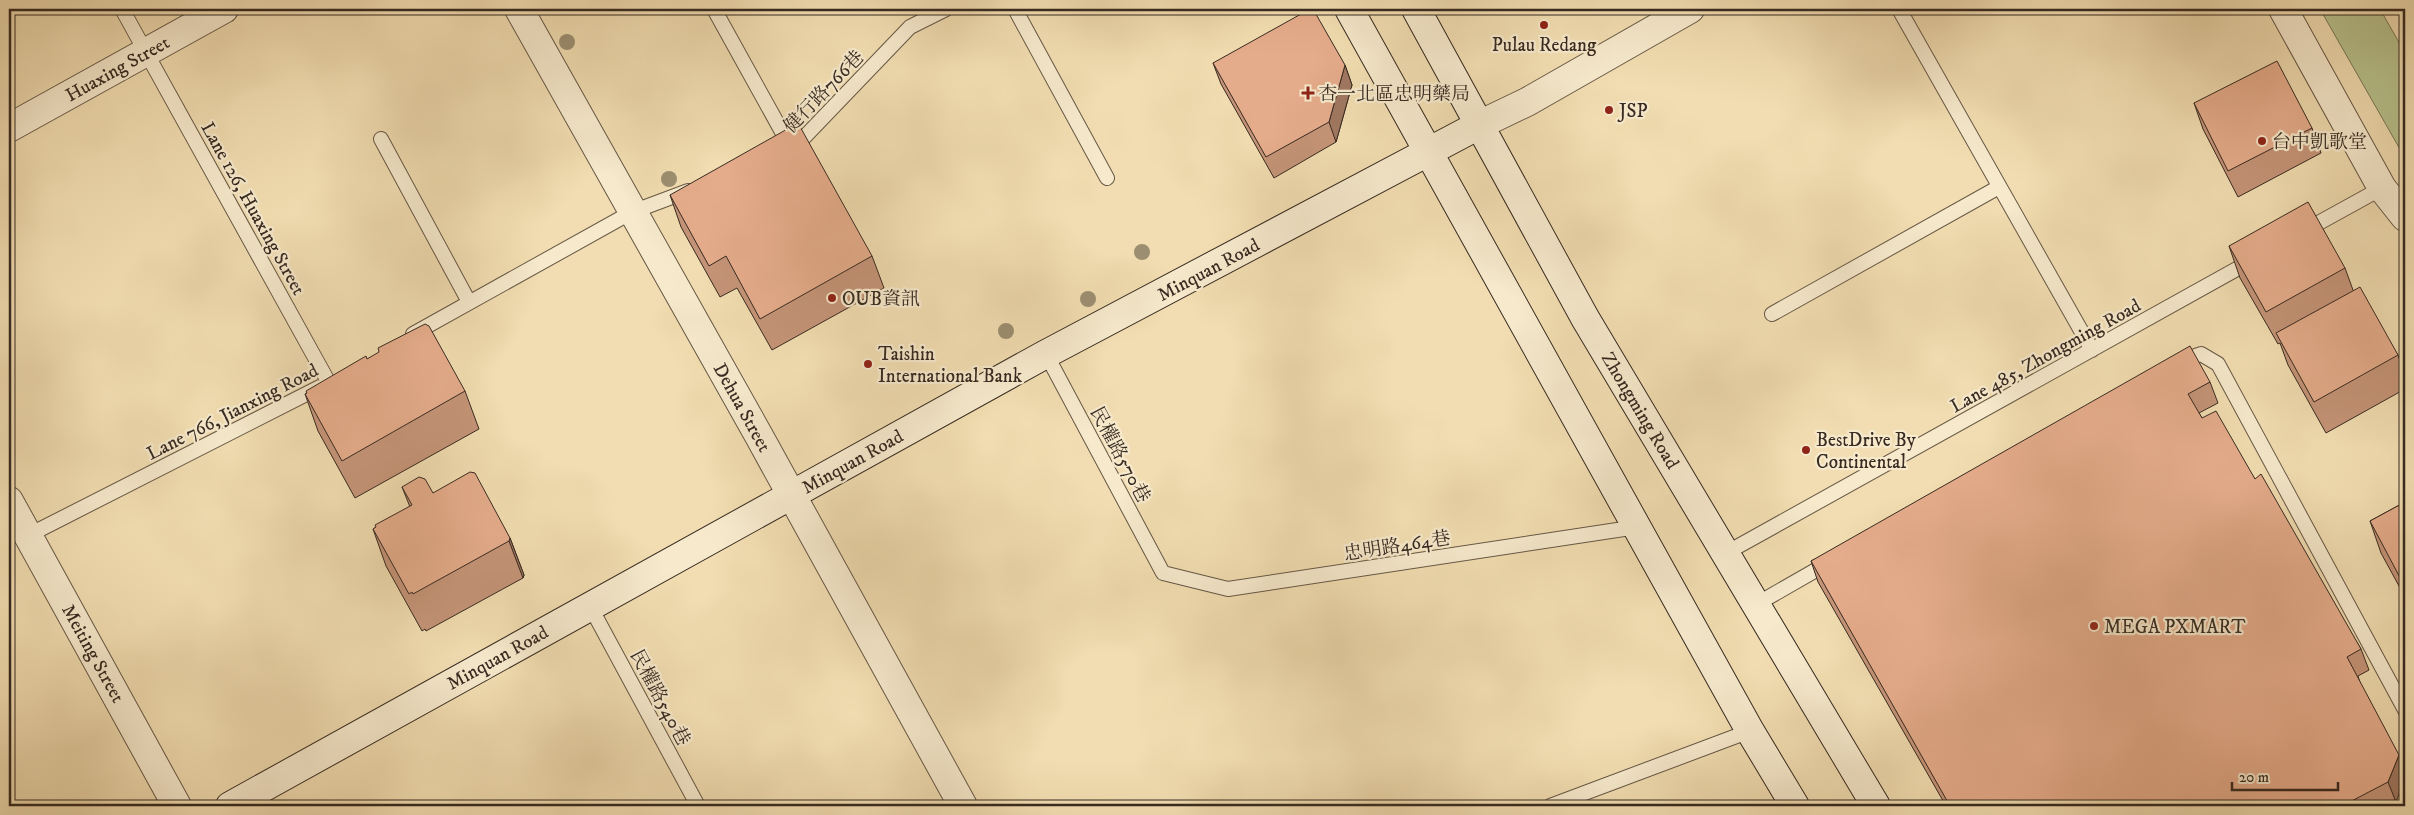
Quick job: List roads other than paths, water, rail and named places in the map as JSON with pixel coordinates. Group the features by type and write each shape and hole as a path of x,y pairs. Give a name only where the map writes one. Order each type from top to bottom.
{"street":[{"name":"Huaxing Street","path":"9,128 224,9"},
{"name":"Dehua Street","path":"519,9 792,495 963,806"},
{"path":"1349,9 1750,731 1795,806"},
{"name":"Zhongming Road","path":"1416,9 1586,318 1876,806"},
{"name":"Minquan Road","path":"230,806 1046,354 1527,102 1690,9"},
{"path":"2283,9 2382,188 2405,217"},
{"name":"Meiting Street","path":"9,502 29,535 177,806"}],"lane":[{"name":"Lane 126, Huaxing Street","path":"122,9 333,380"},
{"name":"健行路766巷","path":"714,9 788,152 910,27 946,9"},
{"path":"1015,9 1107,178"},
{"path":"1900,9 2092,350"},
{"path":"381,139 469,302"},
{"path":"403,340 632,212 703,185"},
{"path":"1772,314 1999,187"},
{"path":"2288,240 2382,188"},
{"name":"Lane 485, Zhongming Road","path":"1726,553 2262,255"},
{"name":"民權路570巷","path":"1046,354 1163,573"},
{"path":"2168,367 2186,358 2201,354 2218,364 2405,710"},
{"name":"Lane 766, Jianxing Road","path":"29,535 333,380"},
{"name":"忠明路464巷","path":"1163,573 1228,589 1637,527"},
{"path":"1755,605 1841,555"},
{"name":"民權路540巷","path":"590,606 698,806"},
{"path":"1550,806 1750,731"}],"place":[{"name":"Pulau Redang","path":"1544,25"},
{"name":"杏一北區忠明藥局","path":"1308,93"},
{"name":"JSP","path":"1609,110"},
{"name":"台中凱歌堂","path":"2262,141"},
{"name":"OUB資訊","path":"832,298"},
{"name":"Taishin International Bank","path":"868,364"},
{"name":"BestDrive By Continental","path":"1806,450"},
{"name":"MEGA PXMART","path":"2094,626"}]}
